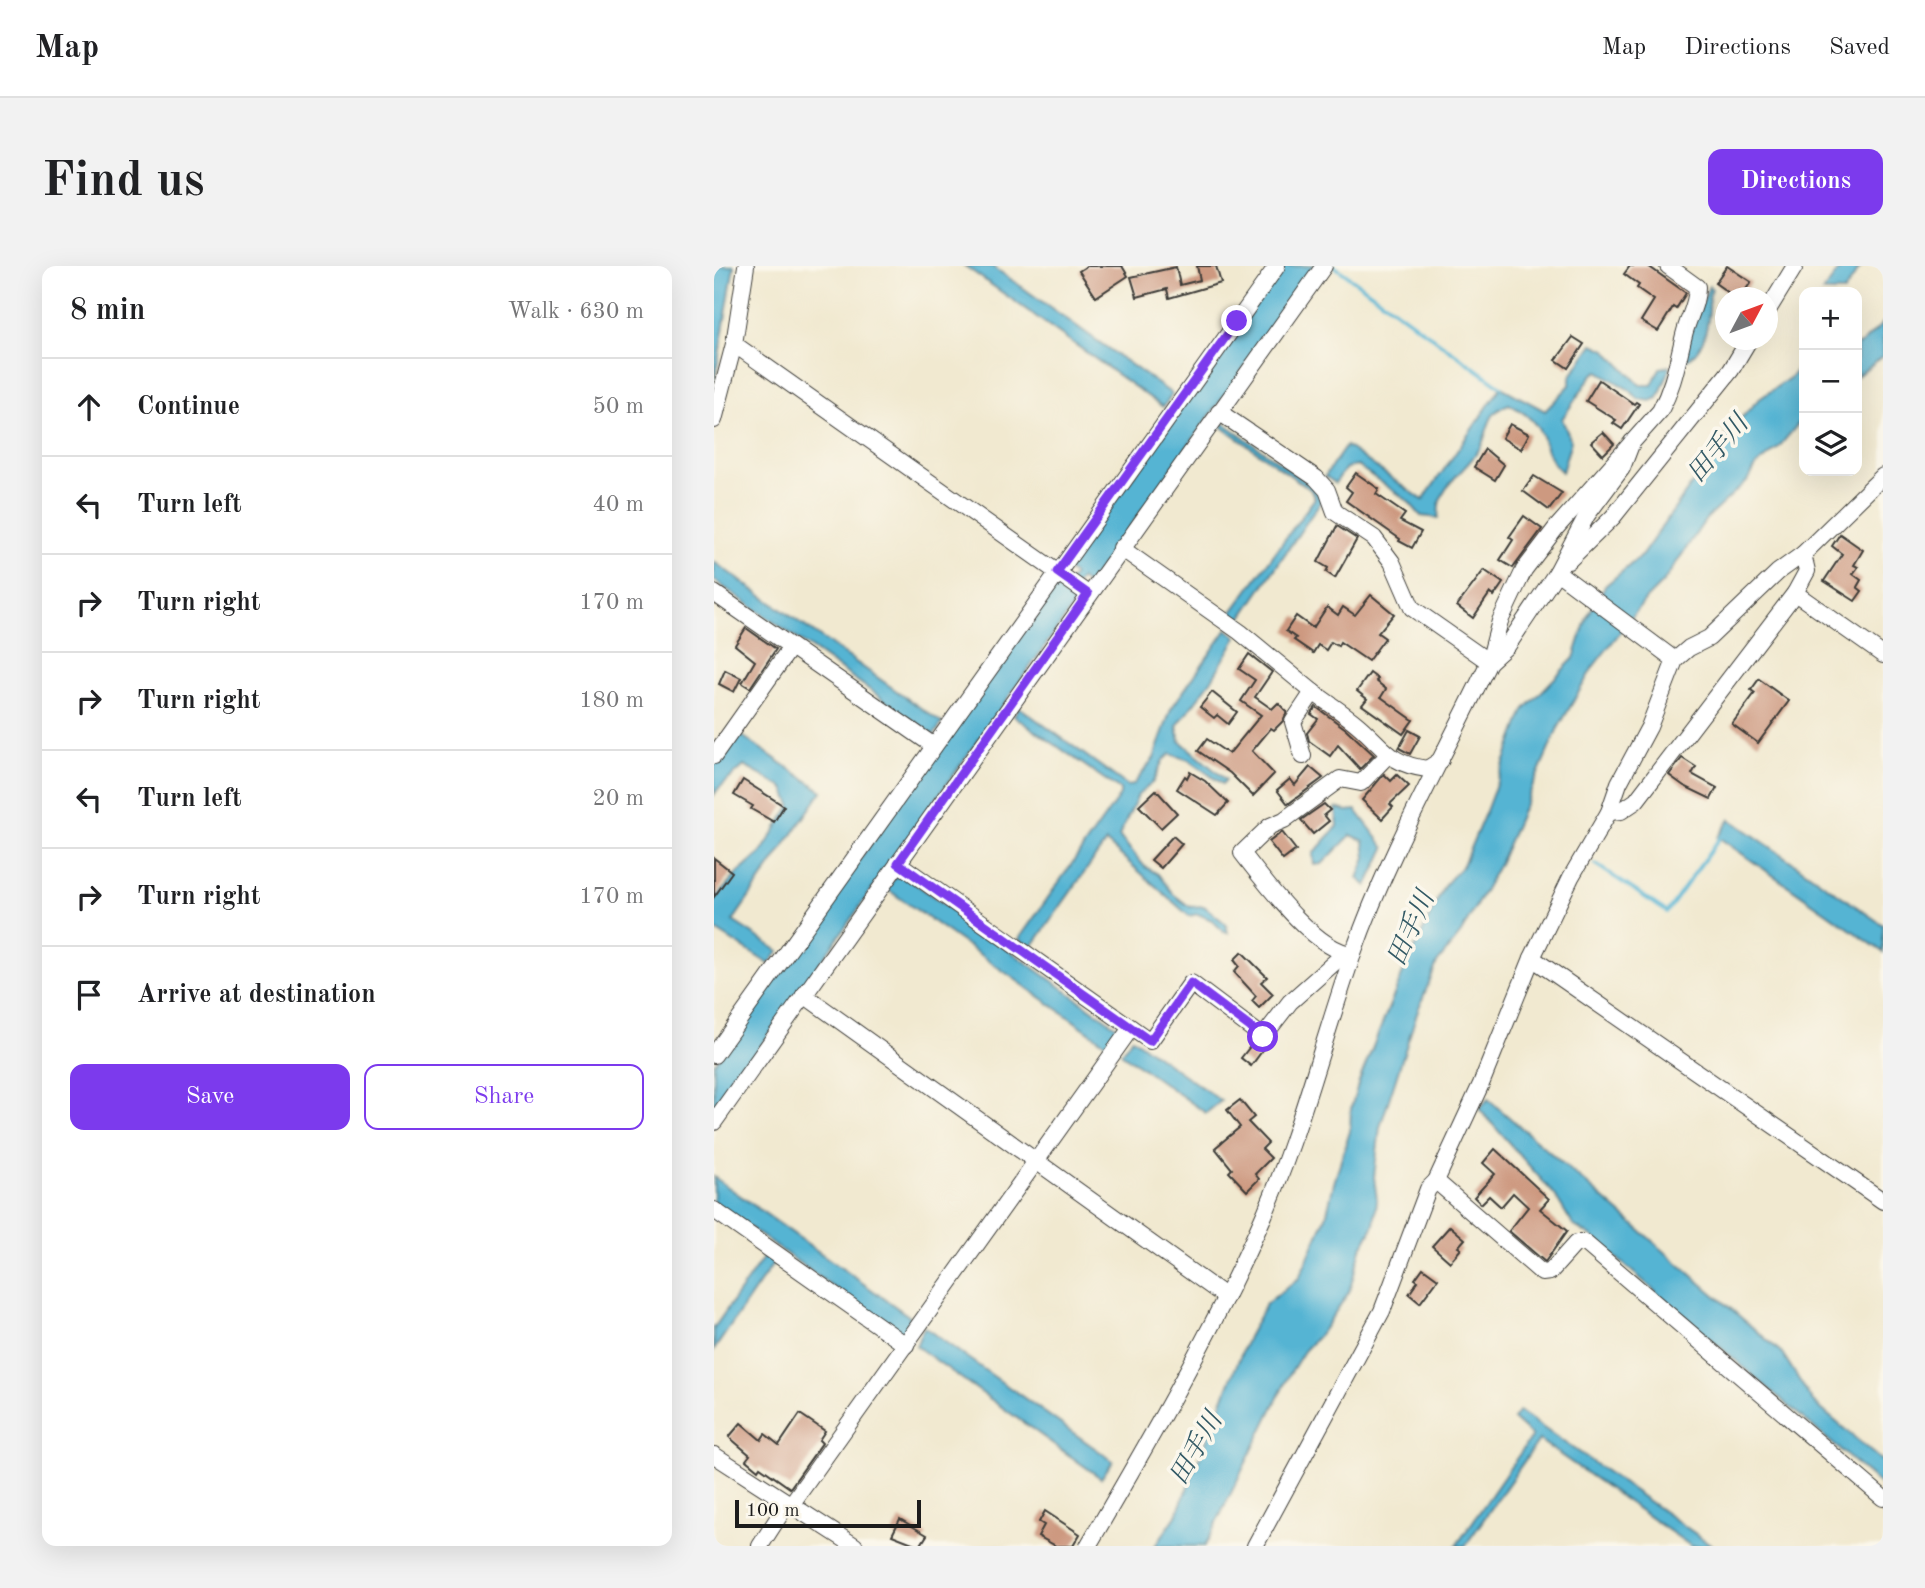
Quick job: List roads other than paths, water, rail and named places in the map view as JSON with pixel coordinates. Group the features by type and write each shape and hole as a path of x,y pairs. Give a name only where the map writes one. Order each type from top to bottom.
{"street":[{"path":"714,420 734,344 746,266"},
{"path":"714,1122 898,863 1073,583 1277,266"},
{"path":"714,1055 934,746 1073,583 1121,548 1324,266"},
{"path":"1088,1546 1139,1460 1226,1297 1259,1227 1281,1170 1348,954 1489,662 1500,621 1524,570 1556,528 1660,411 1672,389 1684,332 1697,301 1697,287 1668,266"},
{"path":"1778,294 1795,266"},
{"path":"734,344 1073,583"},
{"path":"1489,662 1508,645 1613,517 1731,370 1743,350"},
{"path":"1219,412 1317,478 1327,490 1335,512 1374,538 1392,562 1412,608 1489,662"},
{"path":"1562,576 1587,515 1622,468 1632,442"},
{"path":"1261,1543 1382,1311 1428,1189 1436,1181 1481,1084 1532,958 1571,877 1609,812 1619,783 1649,727 1675,660 1689,648 1709,638 1778,572 1803,554 1883,475"},
{"path":"1121,548 1240,632 1312,692 1358,725 1388,755 1407,766 1427,769 1443,758"},
{"path":"1609,812 1621,811 1636,802 1795,593 1807,571 1803,554"},
{"path":"1562,576 1675,660"},
{"path":"714,593 934,746"},
{"path":"1795,593 1883,655"},
{"path":"714,756 792,647"},
{"path":"1303,756 1293,722 1312,692"},
{"path":"1348,954 1307,929 1273,894 1242,853 1270,827 1284,820 1340,779 1361,783 1388,755"},
{"path":"898,863 1150,1041 1191,983 1263,1037 1290,1002 1348,954"},
{"path":"1532,958 1883,1201"},
{"path":"804,995 1226,1297"},
{"path":"760,1546 1131,1028"},
{"path":"1436,1181 1542,1273 1550,1272 1576,1243 1585,1243 1883,1498"},
{"path":"714,1210 906,1345"},
{"path":"714,1455 855,1546"}],"water":[{"path":"714,266 734,266 714,385"},
{"path":"965,266 992,266 1172,394 1163,407"},
{"path":"1283,266 1317,266 1088,585 1080,579 1071,592 1079,598 714,1112 714,1064 1056,582 1065,588 1074,575 1066,569"},
{"path":"1842,266 1861,266 1847,287 1827,287"},
{"path":"1709,286 1712,289 1705,334 1696,353 1684,361 1692,326"},
{"path":"1883,323 1883,356 1862,372 1862,350 1862,343"},
{"path":"1593,344 1606,350 1640,385 1652,385 1660,368 1669,366 1670,369 1658,398 1651,401 1638,399 1631,391 1598,371 1592,375 1562,419 1571,441 1562,472 1551,458 1535,424 1509,404 1492,417 1480,448 1443,493 1438,518 1421,516 1408,501 1358,466 1346,468 1335,483 1325,476 1346,446 1423,500 1501,387 1545,411 1570,385 1570,377"},
{"path":"1799,367 1799,423 1778,448 1756,466 1749,479 1706,519 1664,581 1647,598 1593,667 1557,730 1499,864 1461,933 1437,963 1418,1010 1380,1127 1374,1177 1377,1200 1374,1225 1361,1249 1349,1292 1289,1375 1205,1546 1155,1546 1176,1516 1248,1337 1266,1304 1299,1278 1326,1217 1350,1131 1351,1108 1359,1081 1402,975 1444,886 1463,865 1524,710 1574,658 1587,617 1605,586 1642,555 1730,430 1758,400 1791,377"},
{"path":"1224,423 1314,487 1321,496 1321,501 1238,623 1229,616 1315,498 1311,490 1222,427"},
{"path":"714,562 942,723 934,735 714,580"},
{"path":"1227,629 1237,637 1211,681 1177,726 1180,741 1226,780 1222,784 1189,760 1170,754 1163,760 1153,782 1138,795 1119,836 1145,867 1158,874 1173,894 1190,907 1204,906 1226,924 1228,933 1212,920 1198,914 1189,916 1106,842 1031,948 1019,939 1120,795 1120,790 1014,716 1019,707 1128,786 1133,785 1154,758 1171,709"},
{"path":"738,733 822,791 733,921 779,951 769,964 714,929 714,900 738,873 761,853 791,805 784,788 744,766 714,795 714,766"},
{"path":"1336,808 1356,810 1385,848 1367,886 1358,878 1366,858 1364,841 1351,835 1322,864 1314,865 1313,854 1338,826"},
{"path":"1730,819 1883,925 1883,952 1718,837"},
{"path":"899,872 1120,1029 1108,1045 887,889"},
{"path":"1132,1038 1221,1101 1206,1113 1121,1053"},
{"path":"1488,1099 1782,1353 1813,1402 1883,1462 1883,1487 1591,1236 1573,1225 1555,1195 1479,1109"},
{"path":"714,1177 917,1322 903,1337 714,1202"},
{"path":"765,1255 775,1261 714,1350 714,1328"},
{"path":"924,1327 1113,1461 1101,1478 916,1346"},
{"path":"1519,1411 1713,1546 1691,1546 1539,1440 1465,1546 1456,1546 1532,1436 1513,1419"}],"waterway":[{"path":"1334,266 1501,387"},
{"path":"1595,864 1667,912 1721,836"}],"water label":[{"name":"田手川","path":"1717,448"},
{"name":"田手川","path":"1410,928"},
{"name":"田手川","path":"1195,1448"}]}
